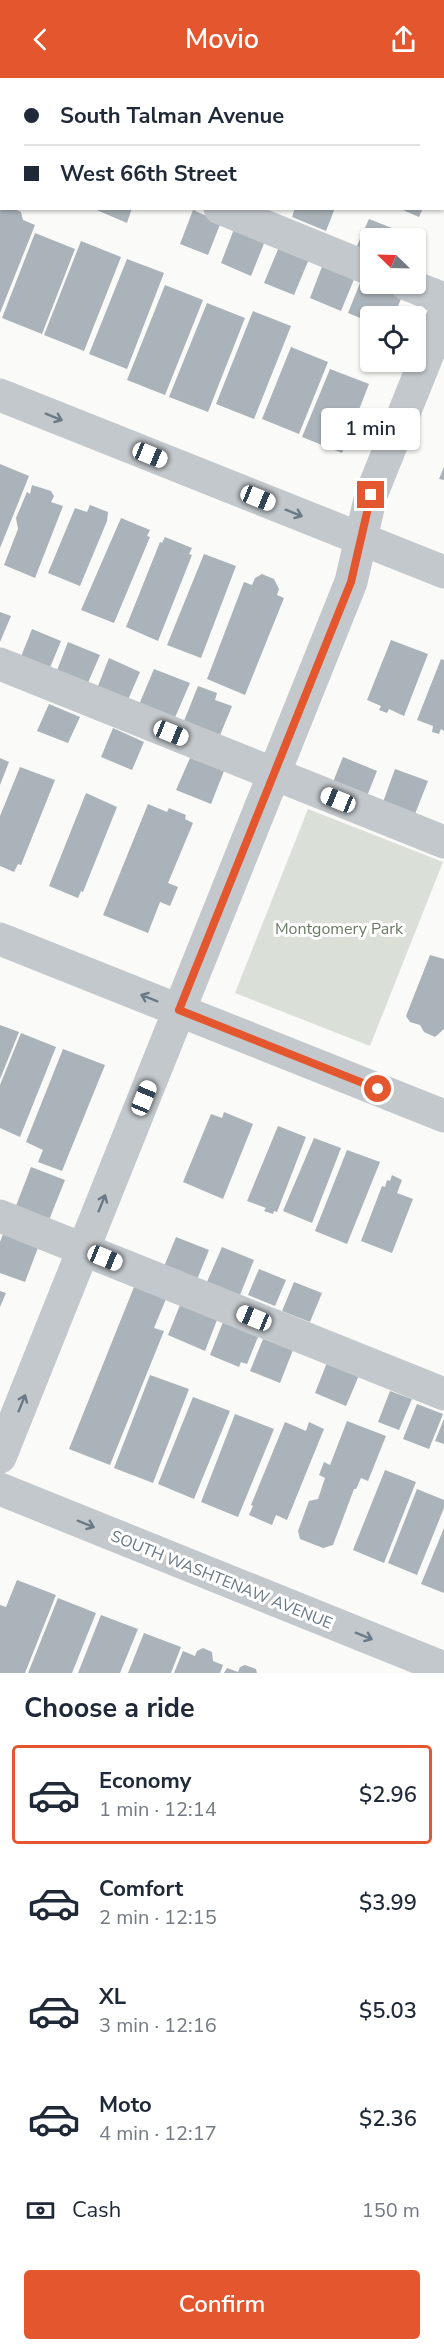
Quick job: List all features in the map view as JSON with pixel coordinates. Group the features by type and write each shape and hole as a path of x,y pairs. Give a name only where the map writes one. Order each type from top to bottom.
{"street":[{"path":"225,210 360,265"},
{"path":"426,292 444,299"},
{"path":"0,1457 351,582 371,495 444,314"},
{"path":"0,395 444,573"},
{"path":"0,664 444,842"},
{"path":"0,939 444,1116"},
{"path":"0,1216 444,1394"},
{"name":"SOUTH WASHTENAW AVENUE","path":"0,1489 444,1668"}],"green space":[{"name":"Montgomery Park","path":"308,809 443,862 370,1046 235,993"}],"building":[{"path":"0,210 16,210 21,212 23,220 35,225 0,313"},
{"path":"97,210 131,210 127,223"},
{"path":"193,210 221,222 208,255 180,244"},
{"path":"294,210 334,210 326,231 292,217"},
{"path":"403,210 422,210 419,217"},
{"path":"369,219 392,228 365,228"},
{"path":"234,229 265,241 251,276 221,263"},
{"path":"35,233 75,249 42,334 2,318"},
{"path":"81,241 121,257 84,351 44,335"},
{"path":"279,247 309,259 294,295 264,283"},
{"path":"127,259 164,273 127,369 89,354"},
{"path":"323,264 355,277 341,311 310,298"},
{"path":"360,283 360,294 403,294 398,306 360,306 360,318 348,313"},
{"path":"165,285 203,300 165,395 127,380"},
{"path":"207,303 245,318 208,412 169,397"},
{"path":"253,311 291,326 254,419 216,404"},
{"path":"291,347 328,362 299,434 262,419"},
{"path":"330,369 369,384 342,453 302,437"},
{"path":"0,464 29,476 0,548"},
{"path":"444,467 444,480 439,479"},
{"path":"32,485 51,491 54,496 51,502 63,506 35,578 4,565 18,529 16,518 27,492 30,494"},
{"path":"90,505 108,512 107,521 80,586 48,573 75,508 87,512"},
{"path":"121,518 150,530 147,536 150,537 114,623 81,610"},
{"path":"165,537 192,548 189,554 192,555 158,641 126,627 160,542 162,543"},
{"path":"204,554 236,566 201,658 167,645"},
{"path":"262,574 274,579 279,589 277,595 284,598 245,695 207,679 244,582 252,585 255,578"},
{"path":"0,612 11,616 0,642"},
{"path":"32,629 61,641 49,670 20,659"},
{"path":"391,640 428,654 404,716 389,709 387,713 379,710 381,706 367,700"},
{"path":"68,642 100,655 87,685 56,673"},
{"path":"109,658 140,672 127,702 96,691"},
{"path":"441,659 444,660 444,731 441,729 439,734 432,732 433,726 417,720"},
{"path":"154,669 190,683 173,722 138,707"},
{"path":"198,686 217,693 215,700 232,706 218,740 182,726"},
{"path":"49,704 80,717 68,743 37,731"},
{"path":"113,728 144,742 132,770 101,757"},
{"path":"343,757 377,771 365,801 331,787"},
{"path":"0,758 9,762 0,785"},
{"path":"190,758 224,771 211,804 176,790"},
{"path":"20,767 55,780 21,865 18,864 14,872 0,866 0,816"},
{"path":"395,769 428,781 415,814 383,802"},
{"path":"86,793 117,807 83,892 81,891 78,898 49,886"},
{"path":"148,804 167,812 169,808 186,815 185,819 193,823 168,883 178,887 170,906 160,902 148,933 103,915"},
{"path":"430,955 444,959 444,1029 435,1037 424,1032 420,1025 410,1022 406,1016"},
{"path":"0,1025 19,1032 0,1079"},
{"path":"21,1033 56,1047 20,1137 0,1128 0,1085"},
{"path":"63,1049 105,1065 62,1171 38,1162 43,1150 26,1142"},
{"path":"224,1112 253,1124 223,1199 183,1182 211,1114 222,1118"},
{"path":"278,1126 306,1137 277,1212 274,1211 273,1214 264,1211 266,1208 247,1201"},
{"path":"314,1138 341,1148 312,1223 283,1211"},
{"path":"347,1150 380,1162 347,1244 315,1231"},
{"path":"31,1167 65,1180 47,1225 14,1211"},
{"path":"392,1175 402,1180 397,1193 413,1199 392,1253 361,1241 382,1186 385,1187"},
{"path":"4,1232 39,1245 25,1282 0,1273 0,1242"},
{"path":"176,1237 209,1250 196,1282 163,1269"},
{"path":"222,1247 254,1260 240,1295 207,1282"},
{"path":"259,1269 286,1280 275,1306 248,1295"},
{"path":"136,1282 168,1294 154,1328 164,1331 110,1465 69,1449"},
{"path":"294,1282 322,1293 310,1322 282,1311"},
{"path":"0,1291 6,1293 0,1307"},
{"path":"180,1305 217,1320 205,1351 168,1335"},
{"path":"223,1322 258,1337 247,1364 241,1362 239,1367 210,1355"},
{"path":"263,1339 293,1350 280,1383 250,1371"},
{"path":"328,1360 360,1373 346,1406 315,1393"},
{"path":"150,1375 189,1389 153,1483 114,1468"},
{"path":"390,1391 412,1399 399,1430 378,1422"},
{"path":"193,1397 230,1411 194,1499 158,1484"},
{"path":"417,1404 443,1414 429,1449 403,1439"},
{"path":"235,1414 274,1429 238,1517 201,1502"},
{"path":"444,1419 444,1444 435,1441"},
{"path":"347,1421 386,1436 368,1481 361,1478 354,1489 333,1545 323,1548 300,1539 298,1531 309,1501 318,1499 325,1478 319,1475 324,1462 330,1465"},
{"path":"285,1422 306,1431 309,1422 324,1429 287,1520 276,1515 272,1525 249,1515"},
{"path":"385,1470 416,1482 384,1563 353,1550"},
{"path":"417,1489 444,1500 444,1508 417,1575 388,1563"},
{"path":"444,1528 444,1593 421,1584"},
{"path":"17,1580 56,1595 25,1673 0,1673 0,1605 6,1607"},
{"path":"58,1598 96,1613 72,1673 28,1673"},
{"path":"101,1615 138,1629 120,1673 78,1673"},
{"path":"144,1633 181,1647 171,1673 128,1673"},
{"path":"203,1648 212,1652 213,1661 223,1665 220,1673 174,1673 183,1651 195,1656 197,1651"},
{"path":"245,1665 256,1669 257,1673 224,1673 227,1668 238,1672 240,1667"}],"route":[{"path":"371,495 351,582 179,1010 378,1089"}]}
